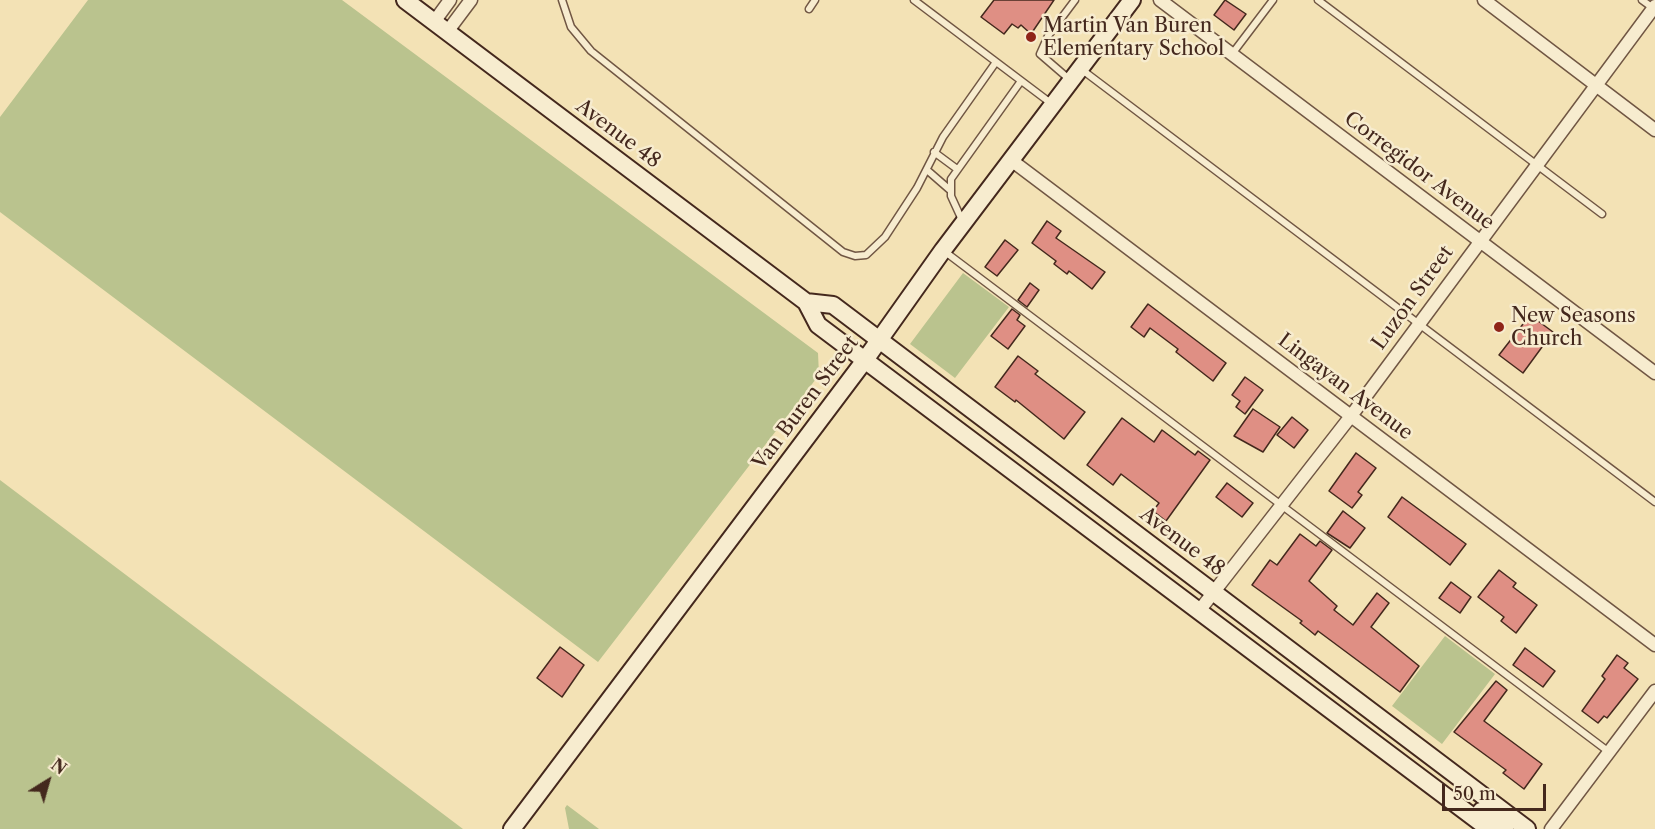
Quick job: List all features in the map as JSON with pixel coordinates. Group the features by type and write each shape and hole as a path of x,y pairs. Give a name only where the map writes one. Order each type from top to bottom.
{"main road":[{"name":"Avenue 48","path":"405,0 806,302 818,325 1489,829"},
{"name":"Van Buren Street","path":"512,829 1132,0"},
{"name":"Avenue 48","path":"806,302 833,305 1527,829"},
{"path":"1377,746 1410,757 1505,829"}],"street":[{"path":"440,27 450,0"},
{"path":"440,27 471,0"},
{"name":"Corregidor Avenue","path":"1160,0 1655,373"},
{"path":"1484,0 1655,130"},
{"name":"Luzon Street","path":"1198,611 1351,416 1479,240 1654,7"},
{"name":"Lingayan Avenue","path":"1011,160 1655,645"},
{"path":"1551,829 1655,691"}],"lane":[{"path":"562,0 571,27 591,51 843,252 855,256 866,255 876,248 927,170 934,152 996,62"},
{"path":"808,9 815,0"},
{"path":"914,0 1053,105"},
{"path":"1075,0 1048,36 1040,54 1076,75 1418,323 1655,502"},
{"path":"1232,54 1273,0"},
{"path":"1318,0 1602,214"},
{"path":"1642,0 1654,7"},
{"path":"963,224 950,190 951,179 1021,81"},
{"path":"934,152 957,169"},
{"path":"927,170 950,190"},
{"path":"943,250 1609,752"}],"green space":[{"path":"88,0 342,0 818,353 819,375 598,662 0,212 0,117"},
{"path":"963,273 1009,307 955,378 910,344"},
{"path":"0,480 463,829 0,829"},
{"path":"1445,636 1495,674 1442,744 1392,706"},
{"path":"567,805 599,829 569,829 565,808"}],"building":[{"path":"994,0 1054,0 1031,34 1021,25 1018,28 1012,24 1004,34 981,17"},
{"path":"1225,0 1246,14 1234,30 1214,15"},
{"path":"1047,221 1061,231 1056,238 1105,272 1092,289 1069,271 1067,274 1054,264 1056,261 1032,243"},
{"path":"1005,240 1018,250 997,276 985,267"},
{"path":"1030,283 1039,290 1027,307 1018,300"},
{"path":"1148,304 1226,363 1213,381 1176,352 1178,349 1150,328 1144,337 1131,327"},
{"path":"1012,309 1020,315 1017,320 1025,326 1008,349 991,336"},
{"path":"1530,315 1553,332 1523,373 1499,355"},
{"path":"1018,356 1038,371 1035,374 1085,412 1064,439 1016,400 1015,402 995,387"},
{"path":"1245,377 1263,390 1245,414 1236,407 1240,401 1232,395"},
{"path":"1253,409 1280,427 1263,452 1234,436"},
{"path":"1292,417 1308,430 1294,448 1277,435"},
{"path":"1122,418 1154,442 1162,430 1195,455 1198,451 1210,460 1166,521 1153,511 1159,503 1121,474 1113,485 1087,465"},
{"path":"1356,453 1376,468 1358,492 1362,495 1352,508 1329,491"},
{"path":"1227,483 1253,503 1242,517 1216,497"},
{"path":"1402,497 1466,544 1450,565 1388,517"},
{"path":"1343,511 1365,528 1350,548 1327,533"},
{"path":"1300,534 1316,546 1320,541 1332,550 1309,581 1337,606 1334,610 1353,625 1377,593 1389,603 1371,627 1419,666 1400,692 1318,631 1315,635 1300,623 1302,621 1252,585 1270,560 1277,565"},
{"path":"1499,570 1516,583 1513,587 1537,605 1516,633 1501,621 1504,617 1478,597"},
{"path":"1451,582 1471,597 1460,613 1439,598"},
{"path":"560,647 584,665 562,697 537,678"},
{"path":"1525,648 1555,671 1543,687 1513,665"},
{"path":"1617,655 1628,663 1624,668 1638,679 1607,718 1604,716 1598,723 1582,711 1605,679 1602,676"},
{"path":"1496,681 1507,690 1484,721 1542,764 1524,789 1503,773 1506,770 1454,732"}],"place":[{"name":"Martin Van Buren Elementary School","path":"1031,37"},
{"name":"New Seasons Church","path":"1499,327"}]}
